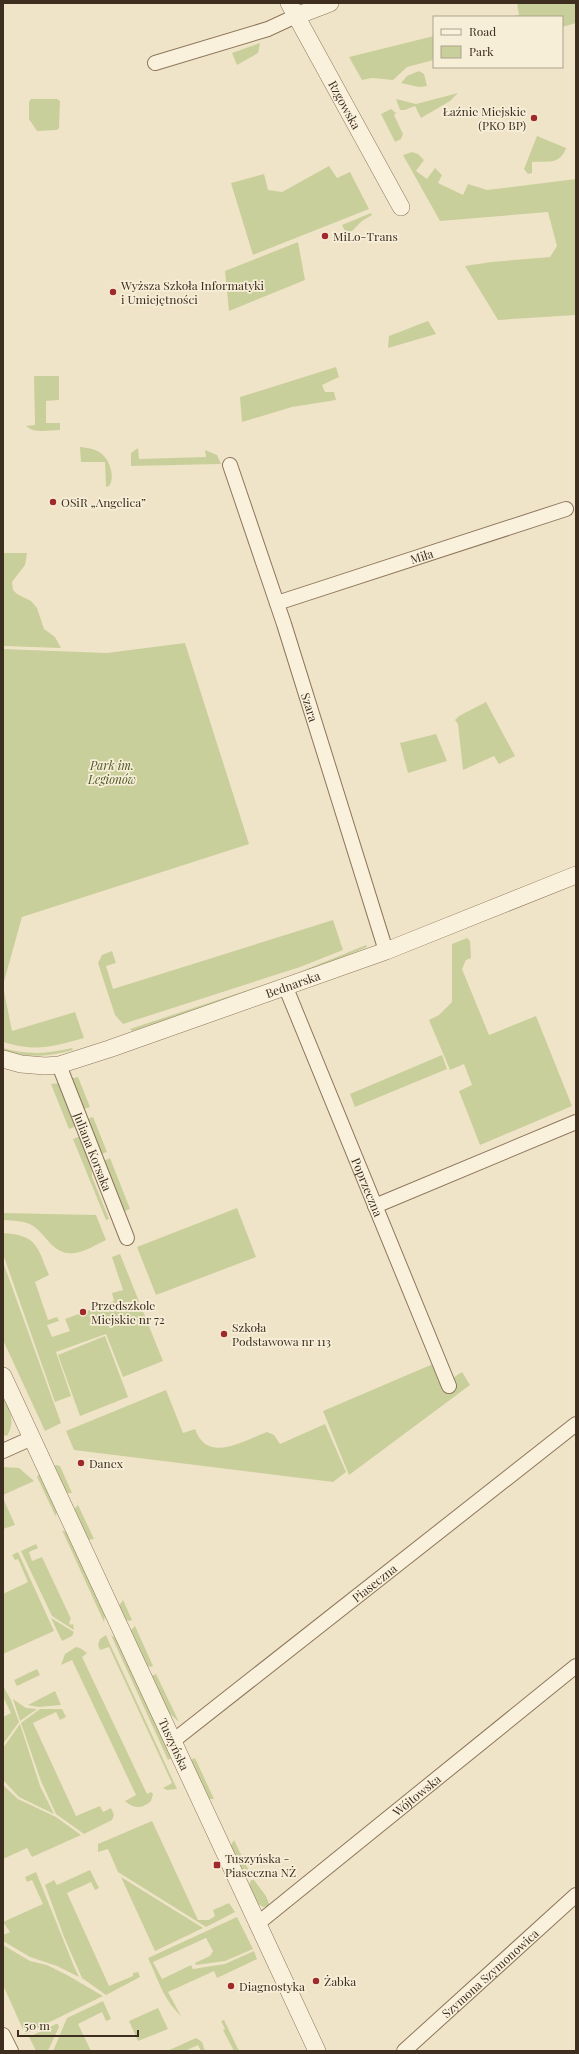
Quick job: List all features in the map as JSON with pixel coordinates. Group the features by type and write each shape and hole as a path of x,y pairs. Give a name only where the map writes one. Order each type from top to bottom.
{"street":[{"path":"155,63 268,29 292,10 330,3"},
{"name":"Rzgowska","path":"292,10 401,207"},
{"name":"Szara","path":"230,465 277,603 386,951"},
{"name":"Miła","path":"277,603 566,509"},
{"name":"Bednarska","path":"3,1059 29,1065 59,1065 109,1049 286,988 386,951 576,875"},
{"name":"Poprzeczna","path":"286,988 449,1386"},
{"name":"Juliana Korsaka","path":"59,1065 126,1238"},
{"path":"375,1206 576,1122"},
{"name":"Tuszyńska","path":"3,1376 317,2051"},
{"name":"Piaseczna","path":"172,1741 576,1424"},
{"path":"3,1451 32,1438"},
{"name":"Wójtowska","path":"257,1924 576,1666"},
{"name":"Szymona Szymonowica","path":"404,2051 576,1895"},
{"path":"3,2035 10,2051"}],"green space":[{"path":"517,3 576,3 576,23 563,27 563,16 514,16 519,15"},
{"path":"433,36 433,60 407,67 393,80 372,78 362,80 349,57"},
{"path":"260,43 258,53 237,65 232,53"},
{"path":"419,71 424,74 427,86 419,87 401,83 407,76"},
{"path":"458,93 450,101 421,118 415,106 405,110 400,110 396,99 416,104"},
{"path":"31,99 57,99 60,101 59,128 57,130 37,131 29,119 29,102"},
{"path":"391,109 396,113 394,115 403,134 401,139 395,142 381,114"},
{"path":"537,136 566,148 557,160 548,162 532,162 532,173 528,174 524,169"},
{"path":"412,152 418,154 424,160 416,171 427,179 435,168 442,175 438,183 463,195 468,184 487,190 576,179 576,315 498,320 465,266 491,262 550,257 557,246 548,212 440,221 403,155"},
{"path":"329,166 337,178 350,172 369,209 253,255 231,183 264,174 268,190 282,192"},
{"path":"371,213 372,215 362,221 343,240 346,233 342,225"},
{"path":"298,242 305,280 229,311 225,271"},
{"path":"428,321 436,334 388,348 389,336"},
{"path":"336,367 339,377 322,385 325,392 334,392 336,400 292,407 242,422 240,397"},
{"path":"34,376 59,376 59,400 46,401 46,423 60,423 60,430 37,431 26,426 35,425"},
{"path":"80,447 90,448 99,452 106,458 112,473 109,486 106,487 105,462 81,462"},
{"path":"138,448 139,459 206,457 205,450 217,455 221,464 131,466 131,453"},
{"path":"3,553 27,553 25,565 12,582 13,590 17,594 31,601 37,608 44,629 55,637 61,648 3,646"},
{"name":"Park im. Legionów","path":"185,643 249,844 22,917 3,985 3,649 107,653"},
{"path":"486,702 515,756 499,764 494,756 463,770 458,724 455,720 459,716"},
{"path":"436,734 447,761 408,773 400,743"},
{"path":"333,920 343,950 300,967 123,1024 115,1015 98,963 102,955 112,951 116,963 106,966 113,989"},
{"path":"467,938 470,941 471,958 466,960 462,969 489,1035 536,1016 572,1106 480,1145 459,1091 472,1085 464,1064 450,1070 429,1020 439,1015 452,1002 452,944"},
{"path":"366,945 367,947 291,979 132,1031 130,1029 290,976"},
{"path":"3,986 12,1031 75,1012 84,1038 53,1046 35,1048 3,1042"},
{"path":"3,1048 29,1053 54,1052 72,1048 73,1050 55,1054 29,1056 3,1051"},
{"path":"442,1055 447,1069 355,1107 350,1094"},
{"path":"78,1077 90,1107 81,1110 69,1079"},
{"path":"60,1083 77,1126 69,1129 51,1084"},
{"path":"93,1117 107,1152 99,1155 85,1120"},
{"path":"81,1136 91,1161 92,1177 109,1219 106,1220 73,1139"},
{"path":"110,1158 130,1209 122,1212 102,1162"},
{"path":"237,1208 256,1257 156,1295 137,1247"},
{"path":"3,1213 96,1215 106,1240 83,1251 67,1253 56,1248 30,1224 18,1221 3,1220"},
{"path":"3,1233 23,1236 34,1244 42,1256 49,1275 35,1282 48,1320 57,1317 59,1321 47,1325 52,1337 70,1331 65,1319 114,1301 112,1293 123,1290 112,1257 120,1254 163,1361 123,1377 106,1334 56,1352 71,1396 55,1402 3,1254"},
{"path":"3,1262 61,1423 45,1431 3,1340"},
{"path":"105,1336 128,1397 80,1416 58,1355"},
{"path":"433,1364 445,1392 452,1390 456,1384 453,1378 462,1372 470,1385 349,1475 323,1411"},
{"path":"166,1390 183,1433 195,1429 201,1440 208,1446 217,1448 237,1444 267,1432 274,1435 280,1444 325,1424 346,1472 333,1482 74,1450 66,1431"},
{"path":"3,1395 12,1420 10,1431 7,1436 3,1435"},
{"path":"54,1466 60,1466 72,1493 66,1493"},
{"path":"3,1467 19,1468 34,1481 3,1495"},
{"path":"40,1473 57,1511 56,1517 37,1477"},
{"path":"3,1498 15,1525 3,1529"},
{"path":"78,1505 94,1539 88,1540 74,1509"},
{"path":"62,1530 68,1533 105,1615 104,1622"},
{"path":"36,1544 38,1548 29,1552 32,1561 42,1557 71,1619 69,1622 70,1625 73,1624 74,1630 52,1616 21,1551"},
{"path":"18,1552 54,1631 3,1654 3,1594 28,1582 18,1559 15,1560 12,1555"},
{"path":"123,1600 132,1620 129,1621 125,1619 119,1606"},
{"path":"51,1618 74,1632 72,1636 62,1641"},
{"path":"135,1626 153,1666 147,1666 130,1631"},
{"path":"106,1635 177,1789 167,1790 163,1788 172,1783 109,1647 100,1650 98,1645 100,1639"},
{"path":"111,1635 117,1639 172,1758 168,1760"},
{"path":"76,1647 87,1653 82,1657 147,1794 151,1792 153,1794 151,1801 144,1806 135,1807 125,1801 136,1795 72,1660 61,1665 65,1654"},
{"path":"37,1669 40,1675 17,1686 14,1680"},
{"path":"156,1674 179,1722 169,1713 151,1676"},
{"path":"3,1686 11,1700 19,1722 3,1744 3,1717 11,1713 3,1697"},
{"path":"55,1691 61,1705 39,1707 28,1705"},
{"path":"13,1699 26,1708 37,1709 20,1721"},
{"path":"40,1709 62,1709 66,1717 60,1720 56,1712 33,1723 76,1816 100,1806 103,1812 111,1808 114,1815 112,1820 84,1834 56,1814 41,1781 21,1723"},
{"path":"20,1724 40,1786 54,1814 19,1797 3,1780 3,1748"},
{"path":"195,1758 214,1799 208,1799 190,1760"},
{"path":"3,1785 18,1799 56,1817 81,1835 32,1857 27,1848 3,1859"},
{"path":"152,1821 198,1920 209,1920 215,1916 213,1910 229,1903 235,1912 206,1927 118,1872 108,1849 98,1852 98,1844"},
{"path":"234,1840 250,1873 242,1873 230,1847"},
{"path":"90,1870 99,1888 95,1890 91,1882 67,1893 109,1986 133,1976 133,1973 138,1972 140,1977 106,1995 82,1978 64,1937 45,1885 54,1880 57,1885"},
{"path":"36,1872 79,1977 57,1966 30,1957 3,1941 3,1935 10,1932 3,1922 43,1904 32,1880 27,1882 25,1877"},
{"path":"121,1877 203,1928 155,1951"},
{"path":"251,1880 254,1880 266,1896 270,1906 263,1907 257,1903 249,1886"},
{"path":"237,1917 253,1949 225,1961 196,1965 195,1963 210,1956 213,1951 206,1938 153,1962 162,1979 191,1965 193,1969 225,1964 254,1951 257,1959 217,1978 214,1971 168,1992 181,2016 165,1996 148,1958"},
{"path":"3,1945 30,1961 47,1965 67,1975 103,1996 25,2034 3,1985"},
{"path":"103,2001 111,2019 106,2021 102,2012 78,2024 91,2051 53,2051 67,2018"},
{"path":"158,2008 168,2029 138,2041 129,2021"},
{"path":"224,2020 239,2051 234,2051 223,2030 225,2029 221,2021"},
{"path":"58,2024 59,2027 48,2051 36,2051 29,2037"},
{"path":"196,2038 202,2042 205,2051 201,2051 198,2045 185,2051 167,2051"}],"place":[{"name":"Łaźnie Miejskie (PKO BP)","path":"534,118"},
{"name":"MiLo-Trans","path":"325,236"},
{"name":"Wyższa Szkoła Informatyki i Umiejętności","path":"113,292"},
{"name":"OSiR „Angelica”","path":"53,502"},
{"name":"Przedszkole Miejskie nr 72","path":"83,1312"},
{"name":"Szkoła Podstawowa nr 113","path":"224,1334"},
{"name":"Danex","path":"81,1463"},
{"name":"Tuszyńska - Piaseczna NŻ","path":"217,1865"},
{"name":"Żabka","path":"316,1981"},
{"name":"Diagnostyka","path":"231,1986"}]}
